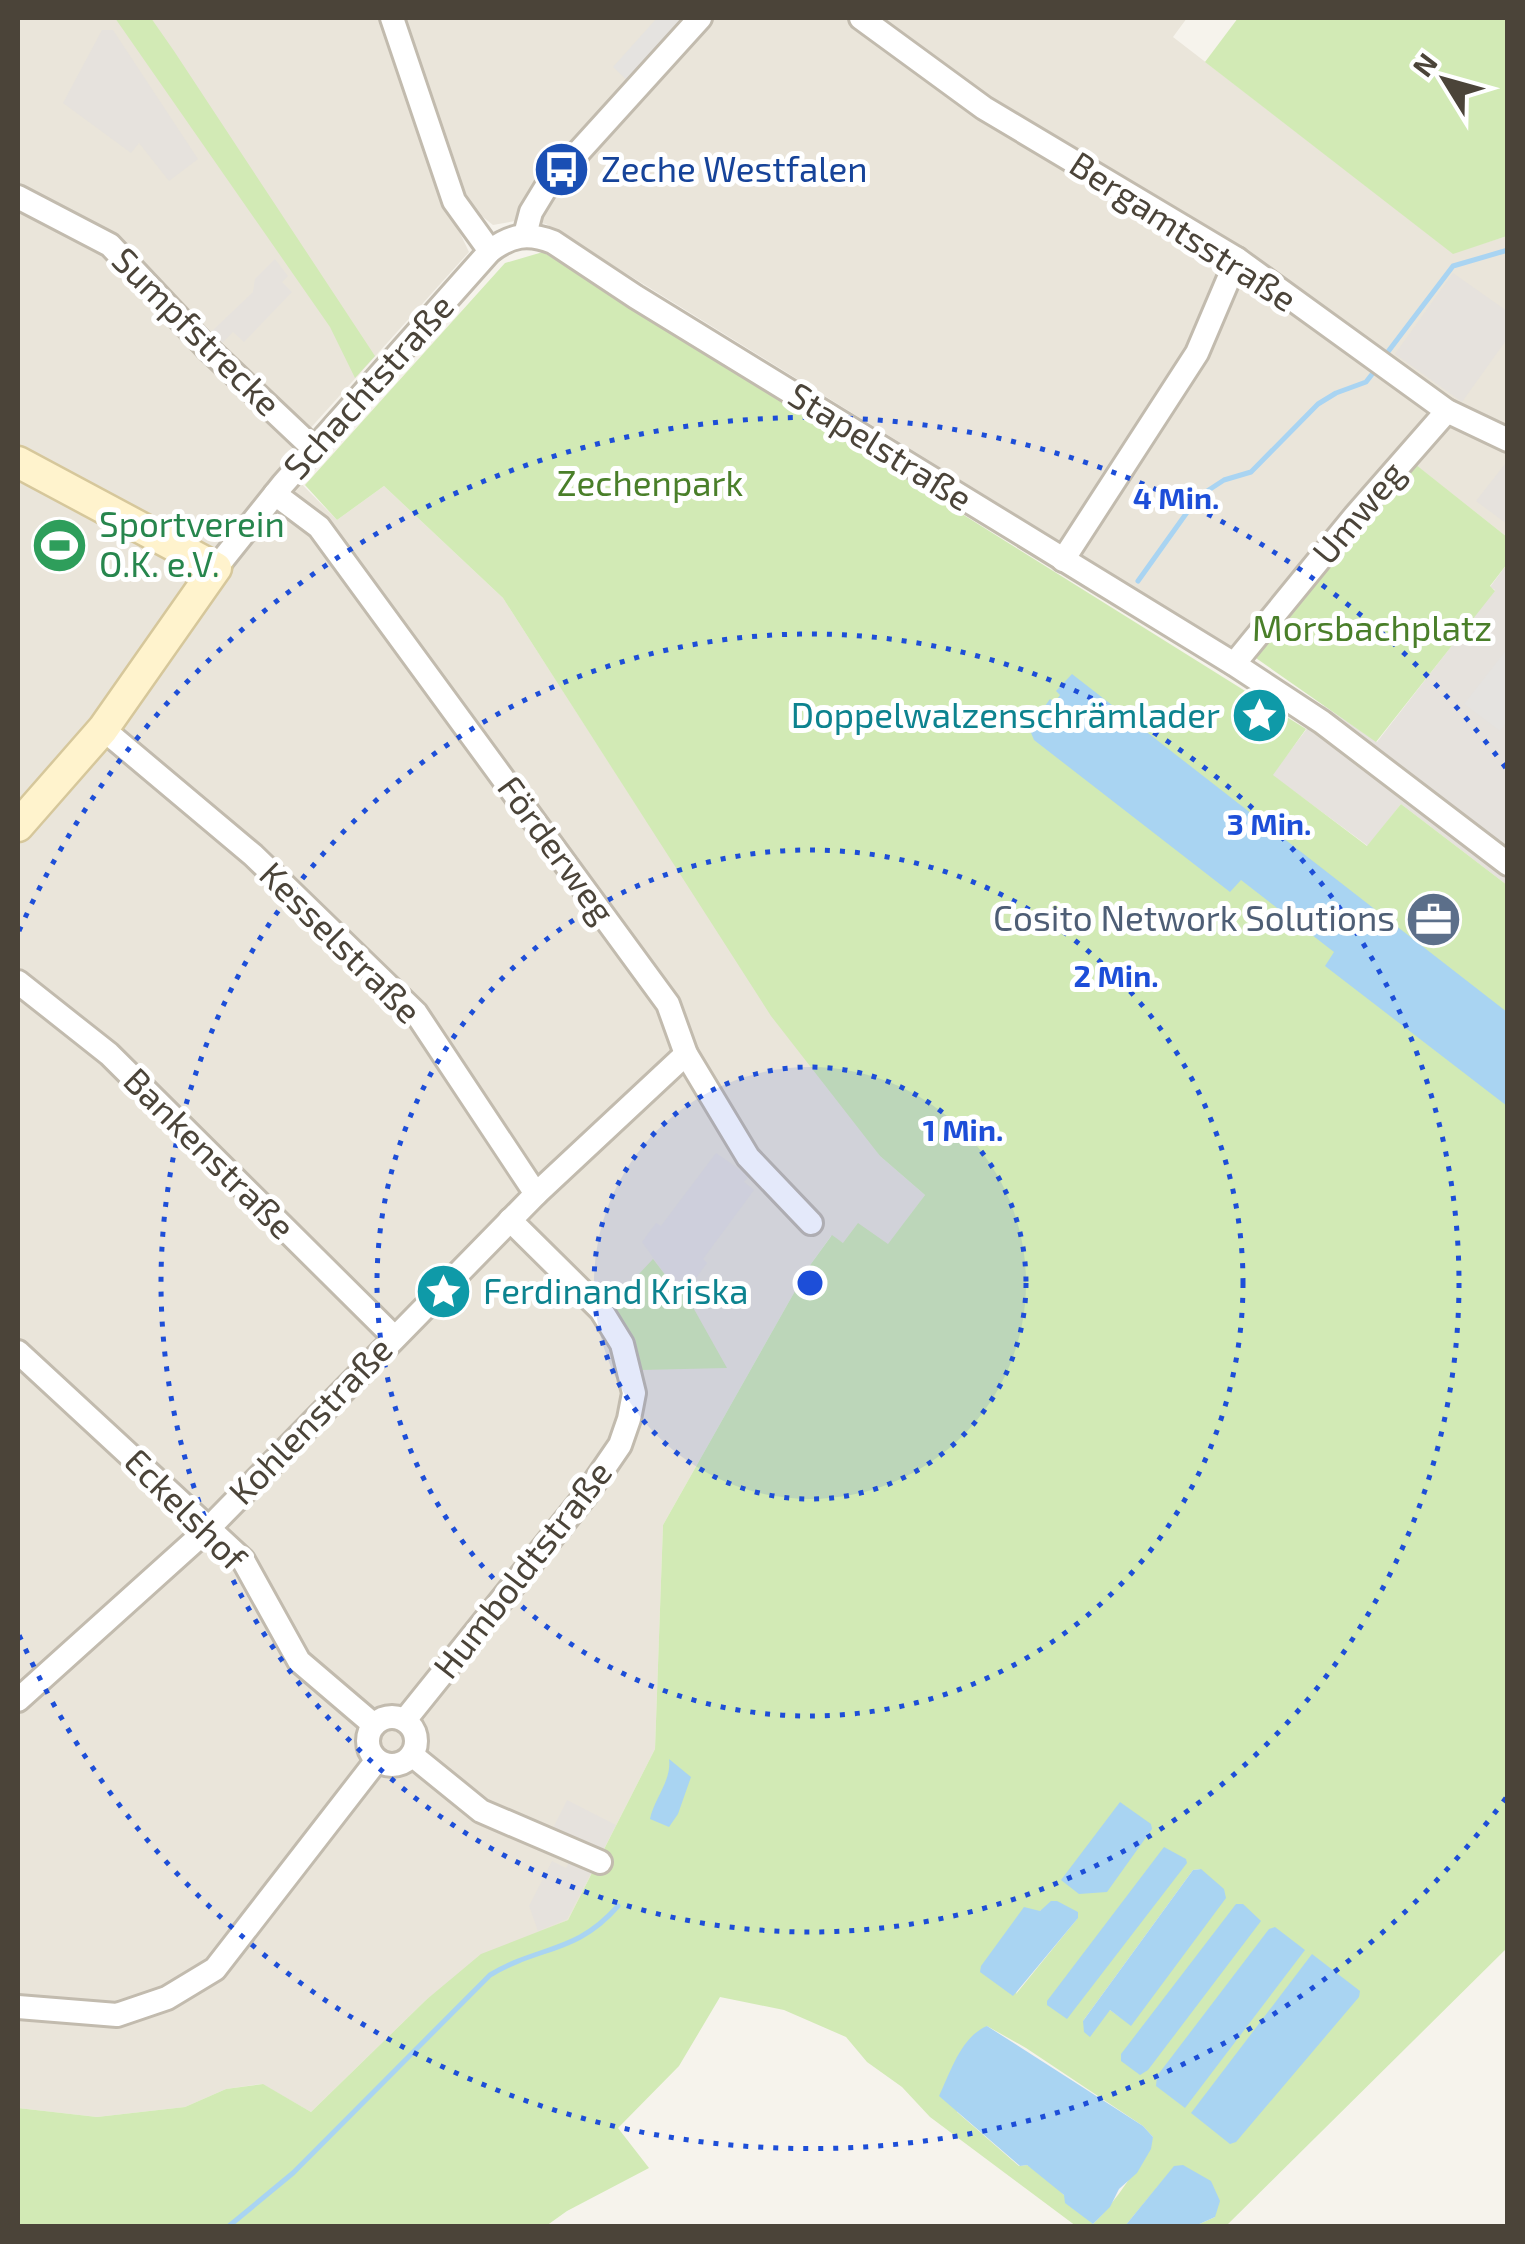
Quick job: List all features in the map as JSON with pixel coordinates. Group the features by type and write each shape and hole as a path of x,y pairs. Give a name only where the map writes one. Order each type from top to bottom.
{"street":[{"path":"392,18 454,201 490,250"},
{"path":"526,235 531,212 545,189 700,18"},
{"name":"Bergamtsstraße","path":"861,18 984,108 1236,260 1447,411 1508,440"},
{"name":"Sumpfstrecke","path":"18,197 110,245 206,347 314,449"},
{"name":"Schachtstraße","path":"18,826 102,729 216,568 275,494 490,250 502,241 526,235"},
{"name":"Stapelstraße","path":"526,235 553,242 1234,664"},
{"path":"1062,560 1196,352 1236,260"},
{"name":"Umweg","path":"1234,664 1447,411"},
{"path":"18,462 216,568"},
{"name":"Förderweg","path":"275,494 319,527 668,1004 686,1054 748,1157 811,1223"},
{"path":"1234,664 1322,722 1508,864"},
{"name":"Kesselstraße","path":"102,729 252,856 416,1013 536,1194"},
{"name":"Bankenstraße","path":"18,982 109,1054 393,1336"},
{"name":"Kohlenstraße","path":"18,1700 209,1528 393,1336 536,1194 686,1054"},
{"name":"Humboldtstraße","path":"405,1720 585,1496 620,1446 632,1406 634,1392 622,1344 601,1310 510,1220"},
{"name":"Eckelshof","path":"18,1352 243,1560 300,1661 374,1725"},
{"path":"388,1717 405,1720 417,1740 412,1755 392,1766 377,1760 368,1747 374,1725 388,1717"},
{"path":"412,1755 481,1811 600,1862"},
{"path":"18,2006 117,2015 167,1998 215,1969 377,1760"}],"shaded area":[{"path":"18,18 382,18 448,208 469,252 280,462 337,520 384,486 503,598 644,817 880,1156 925,1195 888,1245 843,1243 831,1236 808,1268 663,1525 655,1749 568,1920 530,1936 426,2000 311,2112 262,2084 226,2089 185,2107 97,2117 18,2108 18,2017 121,2024 210,1962 163,1991 116,2007 18,1998"},
{"path":"403,18 1187,18 1173,37 1453,253 1507,236 1507,537 1398,451 1233,648 546,224 521,220 493,225 463,201"},
{"path":"657,18 685,18 628,81 613,67"},
{"path":"102,30 113,30 198,159 169,181 139,143 131,153 63,103"},
{"path":"275,259 288,276 282,282 292,292 244,342 233,332 222,343 211,332 253,292 255,279"},
{"path":"1453,273 1507,311 1507,339 1462,402 1395,354"},
{"path":"1505,464 1508,466 1507,524 1476,501"},
{"path":"1507,564 1507,885 1401,804 1368,846 1272,775 1324,706 1377,742 1495,590 1490,587"},
{"path":"1507,649 1507,722 1500,731 1464,704"},
{"path":"716,1153 749,1176 744,1182 754,1190 703,1259 707,1263 685,1293 673,1285 642,1242 656,1223 661,1226"},
{"path":"567,1800 616,1825 567,1919 538,1931 529,1906 552,1861 566,1868 579,1844 552,1830"}],"green space":[{"path":"115,18 151,18 174,51 375,356 355,378 330,327"},
{"path":"1238,18 1507,18 1507,236 1453,254 1205,62"},
{"name":"Zechenpark","path":"543,252 1306,729 1273,775 1367,846 1401,804 1507,885 1507,1948 1226,2226 1195,2226 1215,2217 1174,2167 1125,2226 1076,2226 930,2117 902,2087 867,2062 846,2037 784,2010 720,1997 679,2066 618,2128 649,2168 546,2226 18,2226 18,2108 97,2117 185,2107 226,2089 263,2084 311,2112 426,2000 481,1954 568,1920 655,1749 663,1525 808,1268 832,1235 843,1243 858,1223 888,1244 925,1195 880,1156 771,1016 503,598 384,486 337,520 305,485 505,263","holes":["1201,1869 1131,2025 1110,2010 1083,2021 1193,1870","1046,1908 1078,1912 1077,1919 1016,1994 1040,1911","987,2026 1143,2126 1153,2137 1126,2183 1093,2224 1045,2176 1027,2165 1019,2166 957,2112"]},
{"name":"Morsbachplatz","path":"1415,464 1507,537 1507,564 1490,586 1495,591 1376,742 1253,656"},
{"path":"653,1259 673,1285 685,1293 727,1368 640,1370 635,1339 611,1304"}],"water":[{"path":"1072,674 1507,1012 1507,1106 1325,966 1334,952 1241,880 1230,892 1034,740 1029,728 1050,699 1055,702 1060,695 1056,691"},
{"path":"669,1759 691,1777 678,1814 669,1827 650,1819 668,1774"},
{"path":"1120,1802 1151,1824 1152,1829 1107,1892 1079,1894 1061,1880"},
{"path":"1164,1847 1187,1863 1067,2019 1047,2001"},
{"path":"1201,1869 1224,1889 1226,1898 1131,2026 1110,2010 1090,2037 1084,2032 1083,2021 1193,1870"},
{"path":"1051,1901 1078,1912 1078,1918 1013,1996 980,1972 981,1966 1024,1907 1040,1911"},
{"path":"1236,1904 1243,1904 1261,1921 1148,2070 1140,2075 1121,2061 1121,2054"},
{"path":"1275,1927 1305,1950 1185,2108 1156,2086 1157,2076 1269,1929"},
{"path":"1312,1954 1360,1991 1359,1997 1236,2142 1230,2144 1191,2113"},
{"path":"987,2026 1143,2126 1153,2137 1151,2149 1137,2173 1119,2189 1110,2207 1093,2224 1065,2203 1064,2195 1027,2165 1020,2166 939,2096 964,2046"},
{"path":"1183,2165 1211,2181 1220,2201 1215,2217 1195,2226 1125,2226 1174,2166"}],"waterway":[{"path":"1387,353 1453,266 1508,250"},
{"path":"1138,581 1198,497 1224,480 1251,472 1318,404 1366,382 1373,373"},
{"path":"229,2226 293,2173 490,1975 587,1933 618,1906"}],"place":[{"name":"Zeche Westfalen","path":"562,170"},
{"name":"Sportverein O.K. e.V.","path":"60,545"},
{"name":"Doppelwalzenschrämlader","path":"1259,716"},
{"name":"Cosito Network Solutions","path":"1434,919"},
{"name":"Ferdinand Kriska","path":"444,1292"}]}
